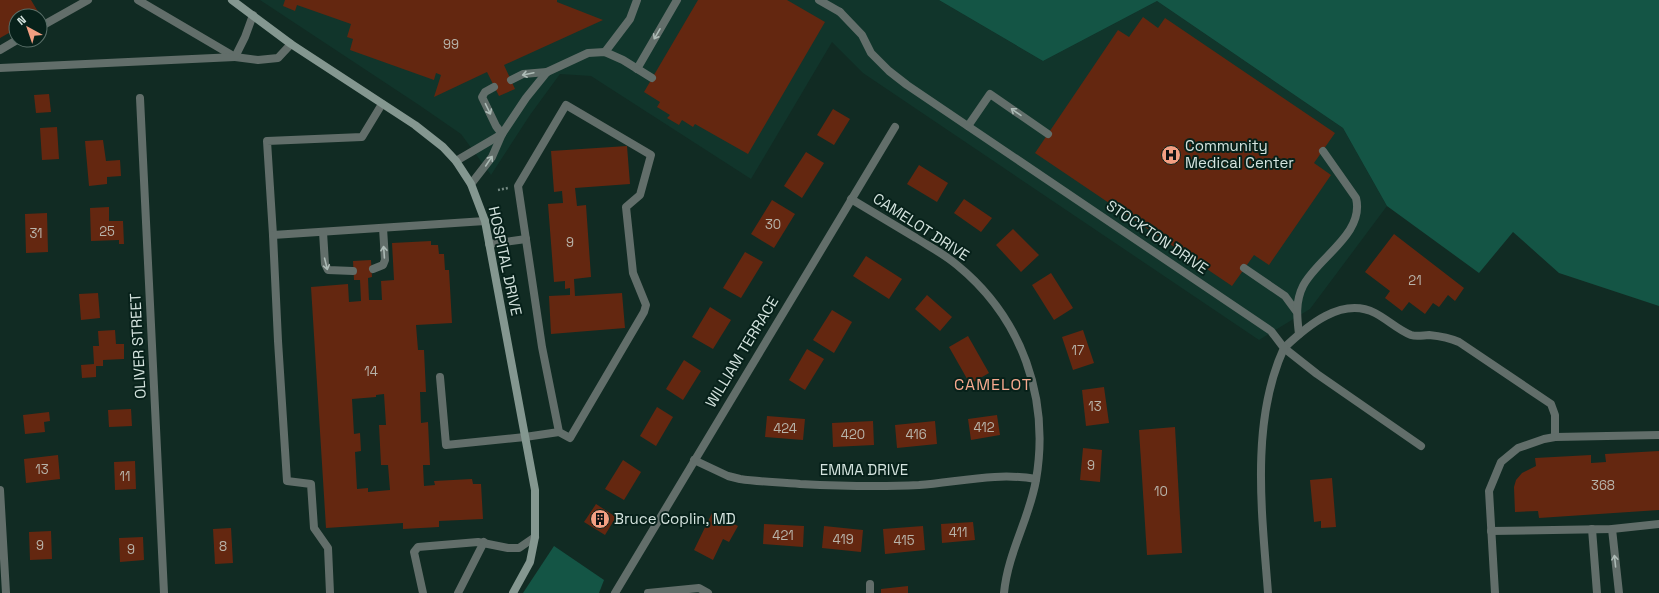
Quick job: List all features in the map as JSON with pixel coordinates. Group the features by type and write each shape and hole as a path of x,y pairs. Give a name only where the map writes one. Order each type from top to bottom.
{"street":[{"path":"48,22 88,0"},
{"path":"138,0 234,57"},
{"name":"HOSPITAL DRIVE","path":"232,0 291,44 429,135 456,161 471,184 485,221 535,490 535,537 530,562 513,593"},
{"path":"605,52 630,19 637,0"},
{"path":"637,69 677,0"},
{"name":"STOCKTON DRIVE","path":"819,0 840,12 862,35 871,53 907,85 1271,331 1284,348 1317,374 1421,446"},
{"path":"234,57 245,37 253,16"},
{"path":"0,68 234,57 258,60 278,58 291,44"},
{"path":"511,80 523,74 546,72 588,53 605,52 623,60 652,78"},
{"path":"471,184 492,157 502,134 526,98 546,72"},
{"path":"494,87 485,92 482,97 496,126 502,134"},
{"path":"968,126 990,94 1048,134"},
{"name":"OLIVER STREET","path":"140,98 164,593"},
{"path":"330,593 328,548 314,528 311,484 288,481 267,141 362,138 382,104"},
{"path":"440,377 446,445 559,432 570,438 644,312 646,305 633,273 626,207 640,195 651,155 566,105 518,186 542,346 559,432"},
{"name":"WILLIAM TERRACE","path":"615,593 895,127"},
{"path":"456,161 502,134"},
{"path":"1299,334 1296,311 1303,286 1348,232 1357,215 1358,207 1356,198 1323,151"},
{"name":"CAMELOT DRIVE","path":"851,199 956,264 987,294 1010,327 1023,351 1036,394 1040,441 1036,479 1030,506 1010,556 1004,593"},
{"path":"273,235 485,221"},
{"path":"373,269 383,265 385,260 383,228"},
{"path":"323,232 325,264 328,270 353,271"},
{"path":"489,244 526,239"},
{"path":"1244,268 1285,296 1296,311"},
{"path":"1268,593 1262,514 1263,444 1269,393 1277,364 1284,348 1299,334 1334,312 1354,308 1374,313 1412,336 1429,335 1453,339 1551,404 1555,415 1555,437"},
{"path":"1495,593 1489,490 1500,462 1518,448 1544,439 1555,437 1659,435"},
{"name":"EMMA DRIVE","path":"694,460 718,472 740,479 833,486 875,487 918,485 994,476 1022,476 1036,479"},
{"path":"0,490 6,593"},
{"path":"1491,531 1612,529 1659,524"},
{"path":"1592,529 1597,593"},
{"path":"1612,529 1619,593"},
{"path":"423,593 414,552 418,547 484,542 508,548 519,548 535,537"},
{"path":"458,593 484,542"},
{"path":"870,584 870,593"},
{"path":"648,593 699,588 708,593"}],"shaded area":[{"name":"Community Medical Center","path":"260,0 939,0 1043,61 1157,1 1343,128 1387,206 1310,309 1259,340 863,73 832,42 751,179 591,76 560,74 530,115 491,175 461,134"},
{"path":"939,0 1659,0 1659,306 1559,273 1513,232 1479,273 1387,206 1343,128 1157,1 1043,61"},
{"path":"554,546 604,580 599,593 523,593"}],"building":[{"path":"0,0 31,0 36,8 8,8 8,34 0,38"},
{"path":"285,0 557,0 557,2 603,20 504,65 515,89 499,96 487,72 434,97 441,75 436,73 434,80 350,50 353,39 347,37 351,24 297,5 295,11 283,6"},
{"path":"698,0 787,0 825,22 748,154 695,124 693,127 682,120 679,125 667,118 670,115 657,107 660,102 644,92"},
{"path":"1143,17 1158,28 1165,18 1335,133 1314,163 1331,175 1269,265 1254,255 1232,286 1035,153 1118,30 1129,37"},
{"path":"49,94 51,112 36,113 34,95"},
{"path":"833,109 850,119 834,145 817,135"},
{"path":"57,127 59,159 42,160 40,128"},
{"path":"103,140 106,161 120,160 121,176 107,177 107,184 89,186 85,141"},
{"path":"627,146 630,184 575,188 577,206 586,205 591,277 574,279 575,296 622,293 625,328 551,334 549,296 570,295 570,288 565,289 565,281 554,282 548,204 563,203 562,191 554,192 551,151"},
{"path":"806,152 824,163 802,198 784,186"},
{"path":"919,165 948,183 937,202 907,184"},
{"path":"964,199 992,218 981,232 954,213"},
{"path":"772,200 795,214 774,248 751,234"},
{"path":"109,207 109,221 123,221 124,244 119,244 119,240 91,241 90,208"},
{"path":"47,213 48,252 26,253 25,214"},
{"path":"1013,229 1039,255 1021,272 996,245"},
{"path":"1394,234 1464,288 1455,301 1448,295 1439,307 1433,303 1425,314 1409,302 1402,311 1385,298 1390,291 1365,272"},
{"path":"431,241 431,245 438,245 439,254 444,254 445,270 449,270 452,323 416,325 418,350 424,350 426,392 420,392 421,423 428,422 430,465 423,465 424,486 435,485 434,481 472,479 473,484 481,484 483,519 439,521 439,527 403,529 403,523 326,528 311,287 348,284 349,302 361,301 360,280 354,280 353,261 371,260 372,277 368,278 369,300 382,300 381,281 394,280 392,243","holes":["384,394 386,425 379,425 381,465 388,465 390,490 368,492 368,488 357,489 355,452 361,451 360,433 354,434 352,399 376,397 376,395"]},
{"path":"745,252 763,262 741,298 723,288"},
{"path":"866,256 902,279 889,299 853,276"},
{"path":"1051,273 1073,308 1054,320 1032,285"},
{"path":"98,293 100,318 81,320 79,294"},
{"path":"927,295 952,317 940,331 915,309"},
{"path":"710,307 731,320 713,349 692,337"},
{"path":"832,310 852,322 834,353 813,340"},
{"path":"115,330 116,344 124,344 124,359 103,360 103,366 96,366 96,377 82,378 81,365 94,364 93,346 99,346 98,331"},
{"path":"1083,330 1094,363 1073,370 1062,337"},
{"path":"968,336 989,373 970,384 949,347"},
{"path":"807,349 824,359 805,390 789,380"},
{"path":"684,360 701,371 683,400 666,389"},
{"path":"1104,387 1109,423 1086,426 1082,390"},
{"path":"657,407 673,417 656,446 640,436"},
{"path":"131,409 132,426 109,427 108,410"},
{"path":"49,412 50,421 44,422 45,432 25,434 23,415"},
{"path":"997,415 1000,435 971,440 968,419"},
{"path":"767,416 805,419 803,440 765,437"},
{"path":"873,421 874,445 833,447 832,423"},
{"path":"935,421 937,444 897,448 895,425"},
{"path":"1175,427 1182,553 1147,555 1139,430"},
{"path":"1083,448 1102,450 1100,482 1080,480"},
{"path":"1659,451 1659,510 1539,518 1538,511 1515,512 1514,487 1516,480 1522,473 1536,466 1535,458 1591,455 1591,463 1606,462 1605,454"},
{"path":"58,455 60,479 26,483 24,459"},
{"path":"623,460 641,472 624,500 605,489"},
{"path":"135,461 136,489 115,490 114,462"},
{"path":"1332,478 1336,527 1321,528 1321,521 1314,522 1310,480"},
{"name":"Bruce Coplin, MD","path":"596,504 616,517 605,535 584,522"},
{"path":"712,513 738,526 729,542 723,539 713,560 694,550"},
{"path":"973,522 975,540 942,543 941,524"},
{"path":"764,524 804,526 803,547 763,544"},
{"path":"824,526 863,530 861,552 822,548"},
{"path":"923,526 925,550 885,554 883,529"},
{"path":"231,528 233,563 215,564 213,529"},
{"path":"51,531 52,559 30,560 29,532"},
{"path":"143,537 144,560 120,562 119,538"},
{"path":"908,586 908,593 881,593 881,589"}],"place":[{"name":"Community Medical Center","path":"1171,155"},
{"name":"Bruce Coplin, MD","path":"600,519"}],"district":[{"name":"CAMELOT","path":"993,384"}]}
